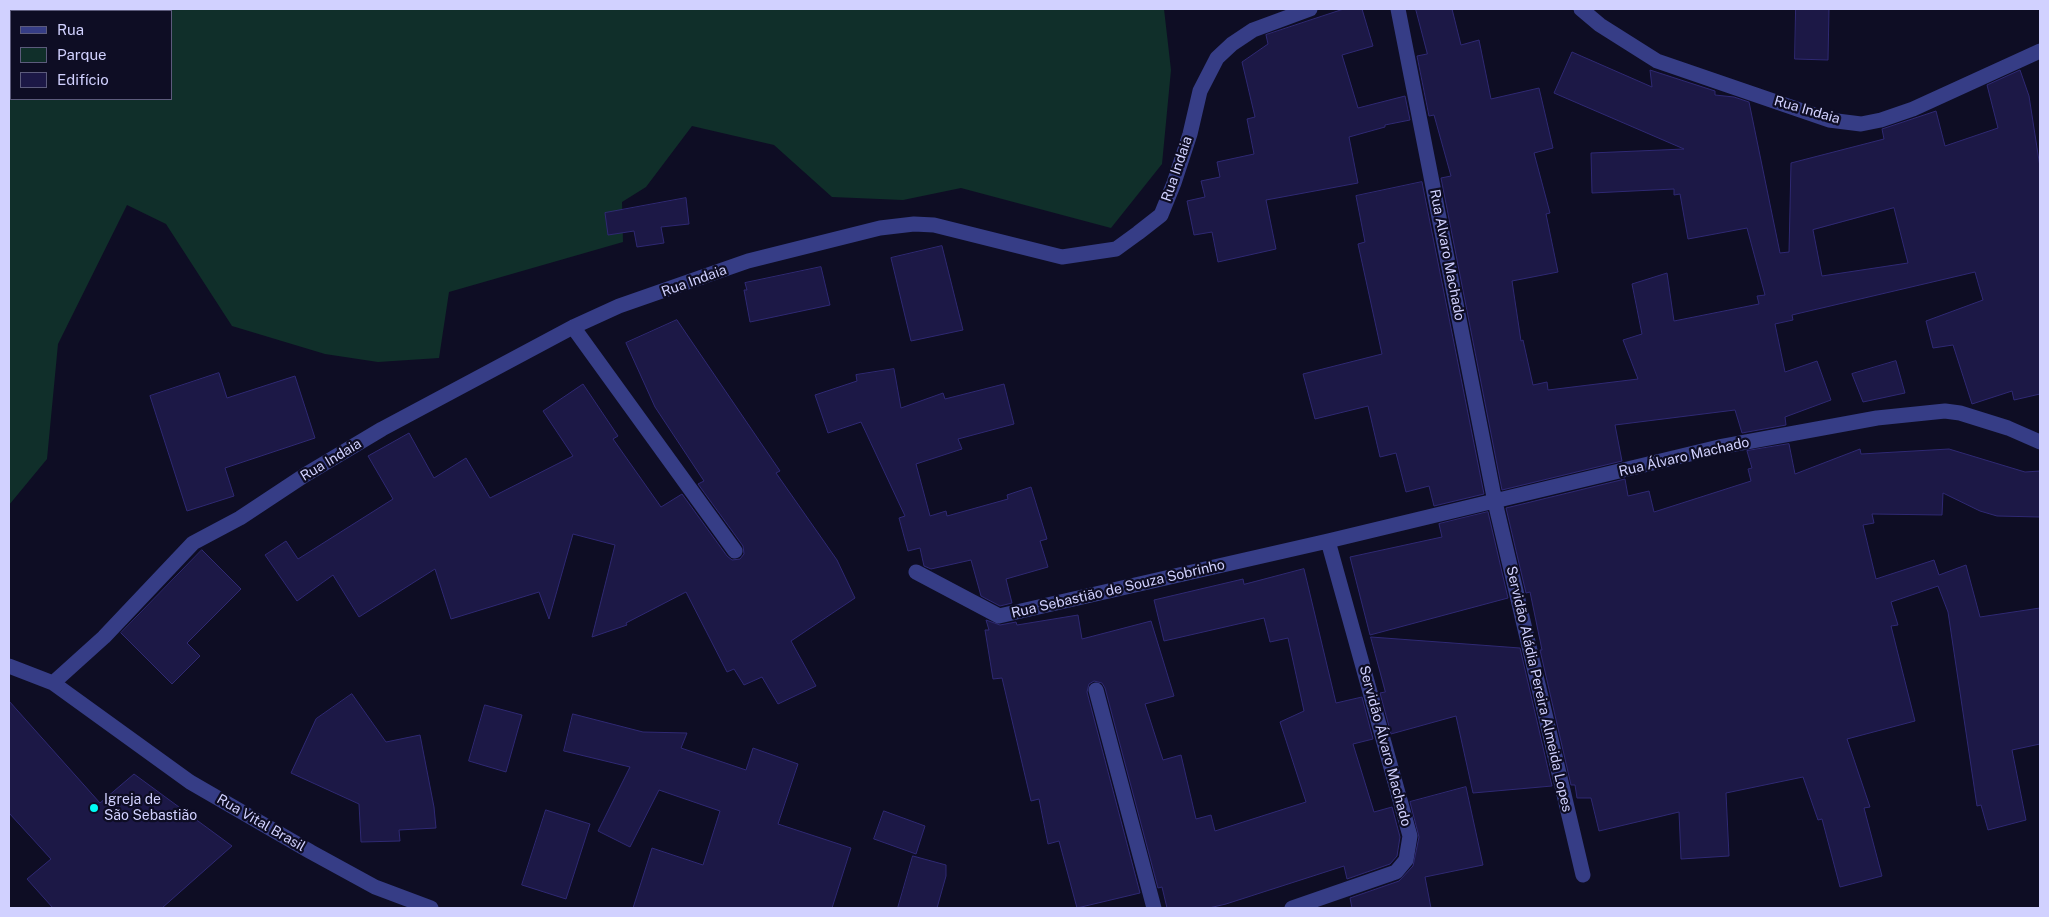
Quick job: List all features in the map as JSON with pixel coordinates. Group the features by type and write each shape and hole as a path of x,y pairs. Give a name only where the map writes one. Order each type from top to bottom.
{"street":[{"name":"Rua Indaia","path":"53,683 104,637 194,544 240,518 305,475 382,429 573,327 619,306 748,261 880,228 914,224 934,225 1062,257 1116,248 1161,215 1177,175 1190,134 1200,91 1217,58 1232,44 1254,30 1310,9"},
{"name":"Rua Alvaro Machado","path":"1398,9 1495,502"},
{"name":"Rua Indaia","path":"1581,9 1600,25 1657,61 1829,120 1861,124 1881,120 1913,109 2040,51"},
{"path":"573,327 735,551"},
{"name":"Rua Álvaro Machado","path":"1328,541 1719,447 1878,418 1945,410 2008,428 2040,442"},
{"name":"Servidão Aládia Pereira Almeida Lopes","path":"1495,502 1582,875"},
{"name":"Rua Sebastião de Souza Sobrinho","path":"916,572 999,616 1328,541"},
{"name":"Servidão Álvaro Machado","path":"1292,908 1396,872 1406,860 1410,836 1328,541"},
{"name":"Rua Vital Brasil","path":"9,666 53,683 190,782 311,852 375,887 431,908"},
{"path":"1096,690 1154,908"}],"green space":[{"path":"9,9 1164,9 1171,70 1162,164 1111,228 961,188 903,200 832,197 774,145 692,126 646,187 622,202 623,242 449,292 439,358 378,362 325,354 232,326 166,224 127,205 58,344 47,459 9,505"}],"building":[{"path":"1344,9 1362,9 1373,46 1342,55 1358,108 1405,96 1410,120 1385,125 1385,127 1349,137 1358,183 1266,200 1276,249 1218,262 1212,232 1194,235 1187,201 1205,197 1201,181 1220,177 1217,162 1254,154 1247,119 1255,117 1242,62 1268,44 1266,35"},
{"path":"1416,9 1452,9 1461,45 1479,40 1491,99 1539,88 1553,148 1534,153 1550,213 1546,214 1558,272 1512,281 1521,341 1523,340 1533,385 1547,382 1548,390 1638,379 1623,340 1642,334 1632,284 1667,273 1674,321 1759,304 1757,296 1765,295 1747,228 1688,239 1680,194 1674,195 1674,189 1592,193 1591,153 1684,149 1554,93 1572,52 1652,87 1650,70 1715,91 1715,95 1734,97 1749,102 1780,253 1789,252 1791,163 1884,139 1882,129 1936,111 1945,146 1998,128 1987,85 2020,70 2029,96 2040,167 2040,394 2014,400 2012,391 1972,404 1953,345 1933,348 1926,321 1983,300 1975,272 1792,315 1793,320 1775,324 1785,372 1817,361 1831,400 1785,417 1786,425 1742,433 1735,410 1615,425 1622,461 1502,490 1441,178 1451,176 1434,115 1429,116 1417,56 1427,54","holes":["1894,208 1908,263 1822,276 1813,230"]},
{"path":"1796,9 1829,9 1828,60 1795,59"},
{"path":"1422,182 1484,494 1434,506 1429,486 1406,492 1396,453 1380,457 1368,406 1315,419 1303,374 1382,354 1358,244 1365,242 1356,196"},
{"path":"686,198 689,224 661,227 664,243 637,247 634,231 608,235 605,213"},
{"path":"942,246 963,330 911,341 891,258"},
{"path":"821,267 830,305 750,322 744,290 747,290 745,283"},
{"path":"677,320 780,471 776,473 837,560 855,598 791,641 816,686 778,704 762,677 744,685 734,669 727,672 686,592 626,623 627,625 592,637 615,545 573,534 549,619 539,592 451,619 435,569 359,617 333,575 297,601 265,555 286,541 298,559 393,499 368,456 409,433 434,478 466,458 490,498 573,456 543,411 583,384 618,436 613,439 661,507 682,494 727,556 732,560 740,559 744,554 743,546 698,484 704,481 655,407 626,343"},
{"path":"1896,361 1905,393 1863,402 1852,374"},
{"path":"894,369 901,408 943,393 945,399 1004,384 1014,424 958,439 962,449 916,464 930,516 946,511 947,516 1008,499 1007,495 1031,487 1047,539 1040,541 1048,567 1006,579 1012,603 1000,606 981,596 971,560 931,569 924,566 920,548 908,551 899,518 905,516 861,422 828,433 815,395 857,381 856,375"},
{"path":"219,373 227,398 295,376 315,438 225,468 234,496 187,511 150,396"},
{"path":"1789,444 1795,474 1860,449 1861,454 1949,449 2025,472 2040,471 2040,517 1997,516 1980,511 1943,493 1942,515 1872,514 1874,523 1863,525 1876,579 1934,560 1939,575 1966,565 1980,617 2040,608 2040,744 2012,750 2026,820 1988,830 1981,805 1977,806 1948,612 1938,586 1891,602 1898,625 1891,626 1915,721 1847,739 1870,807 1864,808 1882,876 1840,887 1822,819 1818,820 1803,777 1726,793 1729,856 1681,859 1679,812 1599,831 1591,798 1577,798 1575,785 1571,785 1540,650 1542,650 1530,592 1526,593 1506,508 1625,479 1628,496 1649,491 1654,512 1751,481 1748,469 1752,468 1747,451"},
{"path":"1488,512 1508,598 1370,635 1350,557 1442,537 1439,524"},
{"path":"202,550 241,589 187,643 200,656 172,684 121,633"},
{"path":"1304,569 1336,703 1362,697 1373,739 1353,744 1374,812 1392,807 1400,837 1397,856 1390,864 1347,879 1344,866 1226,904 1209,908 1167,908 1162,887 1158,888 1105,688 1102,683 1094,681 1089,684 1087,692 1140,893 1077,908 1059,841 1048,844 1039,799 1031,801 1002,678 993,679 985,630 989,630 986,620 1000,625 1016,622 1017,625 1078,615 1082,639 1151,621 1174,696 1145,704 1163,760 1181,755 1196,819 1211,815 1215,831 1306,802 1280,722 1304,711 1288,638 1270,642 1264,618 1164,641 1154,600 1243,579 1244,584"},
{"path":"1371,637 1520,648 1552,786 1473,793 1456,716 1391,734 1380,693 1385,692"},
{"path":"352,694 386,742 420,735 434,807 436,828 399,830 400,841 361,842 359,804 291,773 316,719"},
{"name":"Igreja de São Sebastião","path":"9,701 100,803 134,774 232,846 162,908 53,908 27,879 51,859 9,813"},
{"path":"485,705 522,715 506,772 469,761"},
{"path":"573,714 643,732 687,733 681,748 746,770 753,748 798,764 778,824 851,848 832,908 633,908 652,848 703,865 720,811 659,790 630,847 598,831 630,767 564,751"},
{"path":"1466,787 1483,865 1425,877 1431,908 1352,908 1350,898 1399,881 1413,866 1419,837 1410,802"},
{"path":"546,810 590,824 566,899 522,885"},
{"path":"884,811 925,826 916,854 874,839"},
{"path":"913,856 946,865 946,876 937,908 898,908"}],"place":[{"name":"Igreja de São Sebastião","path":"94,808"}]}
